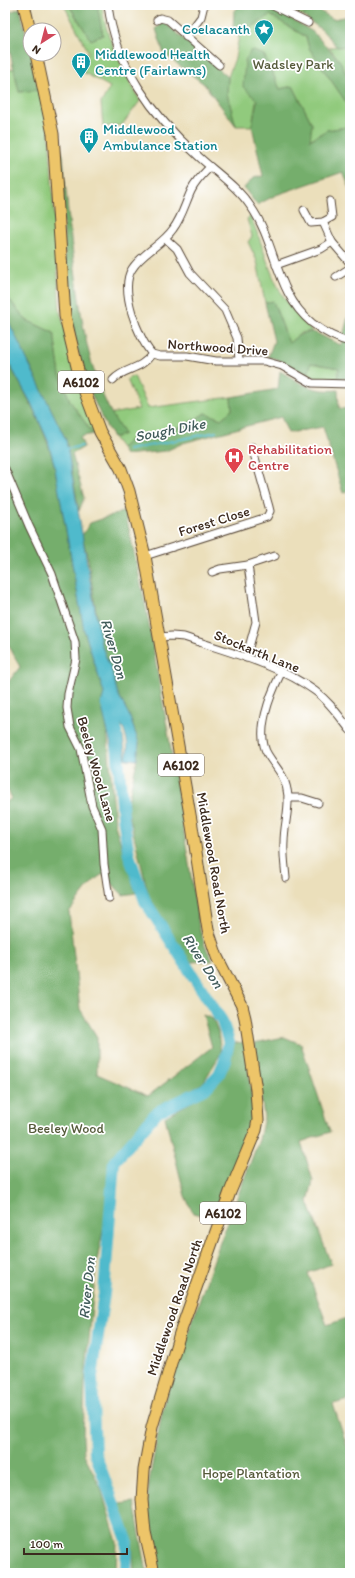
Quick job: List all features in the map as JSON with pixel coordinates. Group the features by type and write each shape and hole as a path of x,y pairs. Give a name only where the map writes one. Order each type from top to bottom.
{"main road":[{"path":"24,5 28,22"},
{"name":"Middlewood Road North","path":"38,62 53,134 59,198 63,298 72,349 96,423 121,470 129,491 145,556 208,930 217,957 236,993 245,1018 256,1090 258,1120 256,1130 230,1192 164,1382 146,1456 142,1500 145,1533 154,1573"}],"street":[{"path":"108,5 112,27 119,50 138,87 162,119 210,167 234,188 252,208 266,236 288,295 302,314 327,333 350,342"},
{"path":"186,37 201,17 204,5"},
{"path":"271,5 308,23"},
{"path":"157,20 164,18 219,65"},
{"name":"Northwood Drive","path":"210,167 191,190 183,214 166,239 135,265 127,280 128,294 142,341 152,354 160,356 187,356 216,361 264,361 282,366 308,381 317,384 350,384"},
{"path":"304,210 311,223 323,222 332,217 330,201"},
{"path":"323,222 332,242 350,264"},
{"path":"166,239 176,249 190,273 225,310 237,338 238,360"},
{"path":"276,265 321,249 332,242"},
{"path":"336,277 350,268"},
{"name":"Northwood Drive","path":"113,380 121,374 144,364 152,354"},
{"name":"Forest Close","path":"145,556 267,517 270,511 252,447"},
{"name":"Beeley Wood Lane","path":"5,469 28,526 52,574 75,642 76,660 68,694 67,708 70,727 81,749 92,806 102,830 104,864 109,898"},
{"path":"212,572 220,569 248,565 275,556"},
{"path":"246,658 256,622 248,565"},
{"name":"Stockarth Lane","path":"159,637 184,637 246,658 281,673 314,690 330,705 350,730"},
{"path":"281,673 268,701 264,735 267,754 281,772 288,798 284,841 286,878"},
{"path":"288,798 304,798 318,803"}],"green space":[{"path":"64,5 69,6 91,40 103,35 97,5 102,5 111,42 140,101 122,125 103,127 101,103 110,87 83,72 78,55 89,53"},
{"path":"69,5 97,5 103,35 91,40"},
{"path":"240,5 263,5 282,13 313,32 340,61 350,82 350,189 343,172 276,195 257,205 244,188 253,178 263,176 252,126 257,100 243,87 245,61 251,50 264,55 280,89 293,86 312,124 310,140 327,130 347,127 348,105 309,48 306,37 270,15 239,36 233,28 234,12"},
{"path":"281,5 309,5 303,16"},
{"path":"309,5 318,5 320,11 333,19 350,16 350,46 337,47 322,30 303,16"},
{"path":"20,8 23,22 22,22 22,62 33,62 39,90 19,92 8,43 5,14"},
{"name":"Wadsley Park","path":"270,15 306,37 309,48 348,105 347,127 327,130 309,140 312,124 293,86 280,89 264,55 252,126 236,126 227,94 228,77 235,58 239,36"},
{"path":"164,22 228,77 227,94 236,126 204,84 164,54 156,29"},
{"name":"Wadsley Park","path":"350,46 350,82 339,60 329,47"},
{"path":"14,68 19,92 39,90 49,131 60,312 98,434 93,434 70,401 60,375 54,333 26,320 5,294 5,71"},
{"path":"60,146 63,155 72,245 82,318 90,358 96,378 113,416 124,434 116,437 112,436 95,402 82,367 74,331 68,295 65,258"},
{"path":"250,216 273,277 284,298 312,331 301,333 289,343 273,302 265,303 257,261 248,242 252,236 247,219"},
{"path":"5,294 26,320 54,333 60,375 70,401 93,434 80,437 84,447 72,454 84,498 79,511 66,440 5,314"},
{"path":"273,301 289,343 303,333 309,332 320,335 341,345 350,308 350,378 337,379 339,368 311,363 308,375 277,359 268,357 274,341 265,303"},
{"name":"Beeley Wood","path":"5,357 27,396 39,422 54,464 84,630 104,693 115,825 136,893 123,895 103,874 89,886 69,912 80,1009 97,1037 97,1074 148,1096 212,1047 203,1015 213,1019 218,1032 221,1053 203,1083 171,1101 127,1141 112,1184 96,1266 85,1382 83,1438 84,1454 101,1488 117,1542 116,1573 5,1573 5,803 12,798 5,786 5,686 20,667 5,638"},
{"path":"311,363 339,368 337,379 321,380 308,375"},
{"path":"280,371 307,386 321,390 338,390 339,408 350,409 350,490 343,493 323,427 288,433 281,417 183,443 166,451 125,455 121,448 134,438 175,429 205,413 221,419 232,410 231,397 278,389"},
{"path":"134,376 148,408 231,397 232,410 221,419 205,413 175,429 134,438 121,448 112,436 116,437 123,433 110,414 139,409 127,379"},
{"path":"125,511 146,608 168,732 199,927 205,946 213,961 190,962 149,897 127,807 139,743 129,715 118,694 112,672 101,644 88,559 82,536 90,523"},
{"name":"Hope Plantation","path":"284,1037 301,1044 330,1132 301,1142 313,1181 308,1202 331,1264 308,1273 327,1325 350,1317 350,1400 333,1404 350,1455 350,1573 156,1573 146,1522 149,1482 164,1402 219,1245 259,1140 264,1117 254,1043"},
{"path":"245,1042 254,1115 252,1128 216,1219 193,1213 185,1196 165,1117 210,1089 225,1071 234,1043"},
{"path":"134,1502 147,1573 134,1573 132,1540 119,1504"}],"water":[{"path":"5,314 66,440 101,644 112,672 118,694 129,715 139,743 137,760 126,759 113,753 101,704 104,693 84,630 54,464 48,441 31,403 5,356","holes":["115,712 127,740 128,746 126,758 123,737 115,723"]}],"waterway":[{"name":"Sough Dike","path":"128,450 216,432"},
{"name":"Sough Dike","path":"65,449 82,446"},
{"name":"River Don","path":"111,698 114,706 123,816 129,855 145,901 222,1021 229,1042 225,1060 219,1074 205,1089 157,1112 114,1162 104,1294 92,1377 95,1453 127,1540 126,1573"}],"place":[{"name":"Coelacanth","path":"264,46"},
{"name":"Middlewood Health Centre (Fairlawns)","path":"81,79"},
{"name":"Middlewood Ambulance Station","path":"89,154"},
{"name":"Rehabilitation Centre","path":"234,474"}]}
